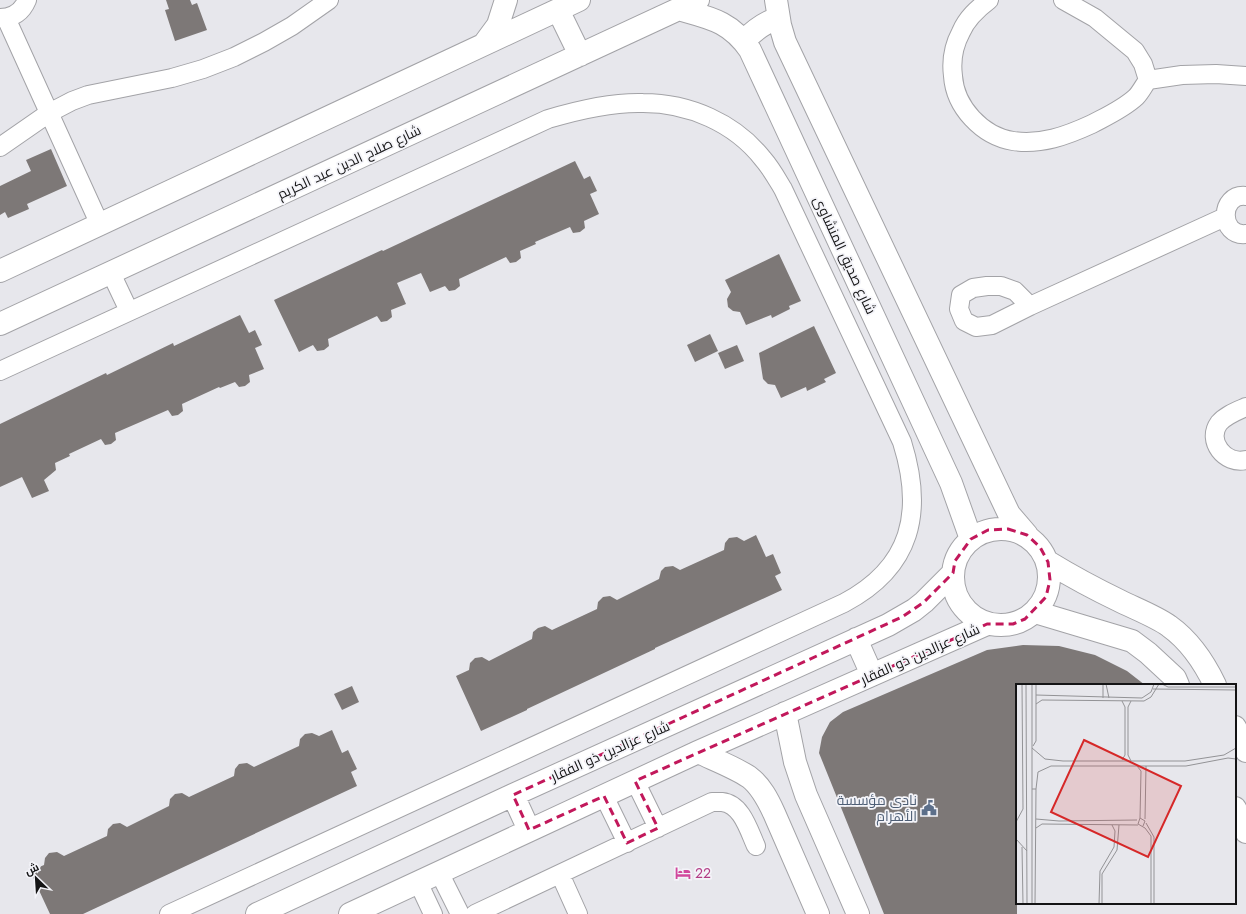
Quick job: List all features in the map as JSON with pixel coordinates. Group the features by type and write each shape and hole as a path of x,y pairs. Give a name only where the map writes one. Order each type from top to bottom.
{"street":[{"path":"27,0 24,7 19,12 13,16 3,18 100,224"},
{"path":"0,147 49,113 72,101 88,95 172,78 203,69 234,57 292,26 329,0"},
{"path":"484,44 498,25 506,0"},
{"path":"0,271 579,0"},
{"name":"شارع صلاح الدين عبد الكريم","path":"0,324 698,0"},
{"path":"989,0 974,12 961,31 953,53 952,77 959,99 972,119 990,133 1012,141 1034,142 1057,138 1078,130 1120,110 1136,96 1148,80 1182,75 1216,74 1246,76"},
{"path":"1063,0 1096,18 1135,51 1143,64 1148,80"},
{"name":"شارع صديق المنشاوى","path":"678,9 710,18 734,30 750,50 951,483 971,539"},
{"path":"744,41 760,27 769,22 777,9"},
{"path":"777,9 785,42 1008,514 1040,547 1048,562 1050,580 1046,597 1035,612 1025,619 1013,624 1000,626 987,624 972,616 961,605 954,590 953,573 955,560 962,549 971,539 988,530 1008,529 1027,535"},
{"path":"558,10 580,55"},
{"path":"0,371 548,119 597,107 642,102 681,107 700,113 735,132 750,144 763,158 780,184 902,442 908,460 911,478 912,513 904,543 886,572 874,585 860,595 837,607 169,914"},
{"path":"1246,196 1236,197 1228,205 1225,211 1227,224 1231,229 1237,233 1246,234"},
{"path":"1030,306 1225,217"},
{"path":"111,273 129,311"},
{"path":"833,296 858,284"},
{"path":"1246,407 1224,418 1218,424 1215,432 1218,450 1224,456 1241,462 1246,460"},
{"path":"1048,562 1095,589 1168,625 1183,637 1197,653 1209,671 1215,684"},
{"name":"شارع عزالدين ذو الفقار","path":"258,914 513,795 888,624 914,610 953,573"},
{"path":"1035,612 1132,641 1148,653 1175,678 1178,684"},
{"name":"شارع عزالدين ذو الفقار","path":"350,914 698,752 987,624"},
{"path":"856,639 872,675"},
{"path":"785,713 795,762 806,795 858,914"},
{"path":"1236,729 1246,751"},
{"path":"698,752 736,770 749,778 760,789 774,813 818,914"},
{"path":"635,781 658,828"},
{"path":"513,795 529,830"},
{"path":"604,796 627,843"},
{"path":"475,914 712,802 722,802 733,806 740,814 756,846"},
{"path":"1236,810 1246,832"},
{"path":"439,872 460,914"},
{"path":"560,874 578,914"},
{"path":"418,882 433,914"}],"highlighted area":[{"path":"1008,529 1027,535 1040,547 1048,562 1050,580 1046,597 1025,619 1013,624 987,624 635,781 658,828 627,843 604,796 529,830 513,795 902,617 924,602 953,573 955,561 971,539 988,530"}],"building":[{"path":"166,0 190,0 192,5 197,3 207,30 175,41 165,10 169,9"},
{"path":"51,149 67,186 27,204 29,209 8,218 5,212 0,215 0,186 31,171 26,160"},
{"path":"575,161 584,179 590,176 597,191 590,194 599,214 584,221 585,228 580,232 573,233 570,227 535,242 536,244 520,251 521,258 516,262 510,263 506,257 459,279 460,286 455,290 449,291 445,286 430,292 421,273 397,283 406,304 391,310 392,317 387,321 381,322 377,316 328,339 329,346 324,350 317,351 313,345 299,352 274,300 382,250 383,251"},
{"path":"779,254 801,301 789,306 790,309 772,318 771,315 746,325 740,312 733,311 728,307 727,299 731,292 725,280"},
{"path":"240,315 249,333 255,330 262,345 255,348 264,369 249,375 250,382 245,386 239,387 235,382 220,388 219,387 182,404 183,411 178,415 172,416 168,410 115,433 116,440 111,444 105,445 101,439 69,454 70,456 55,463 56,470 44,480 49,491 32,498 22,477 0,487 0,424 106,373 107,375 173,343 174,346"},
{"path":"814,326 836,373 824,379 826,382 807,391 806,387 781,398 775,385 768,384 763,379 759,353"},
{"path":"710,334 718,351 695,362 687,345"},
{"path":"737,345 744,361 725,369 718,353"},
{"path":"756,535 766,557 773,554 781,573 775,576 782,590 655,648 481,731 456,676 469,670 470,663 475,658 482,657 489,661 532,639 533,632 538,628 545,626 552,630 597,609 598,602 603,597 610,596 617,600 659,579 661,571 665,567 673,566 680,570 724,550 725,543 729,538 737,537 744,541"},
{"name":"نادى مؤسسة الأهرام","path":"1023,645 1059,646 1095,655 1127,671 1144,684 1016,684 1017,914 884,914 819,753 822,737 830,722 843,712 987,650"},
{"path":"352,686 359,702 342,710 334,694"},
{"path":"332,730 342,753 348,750 357,769 351,772 357,786 83,914 50,914 30,871 44,865 45,858 49,853 57,852 64,856 107,836 108,829 113,824 120,823 127,827 169,806 170,799 175,794 182,793 189,797 234,776 235,769 239,764 247,763 254,767 299,746 300,739 305,734 312,733 319,736"}],"place":[{"name":"نادى مؤسسة الأهرام","path":"929,808"},
{"name":"22","path":"683,873"}]}
